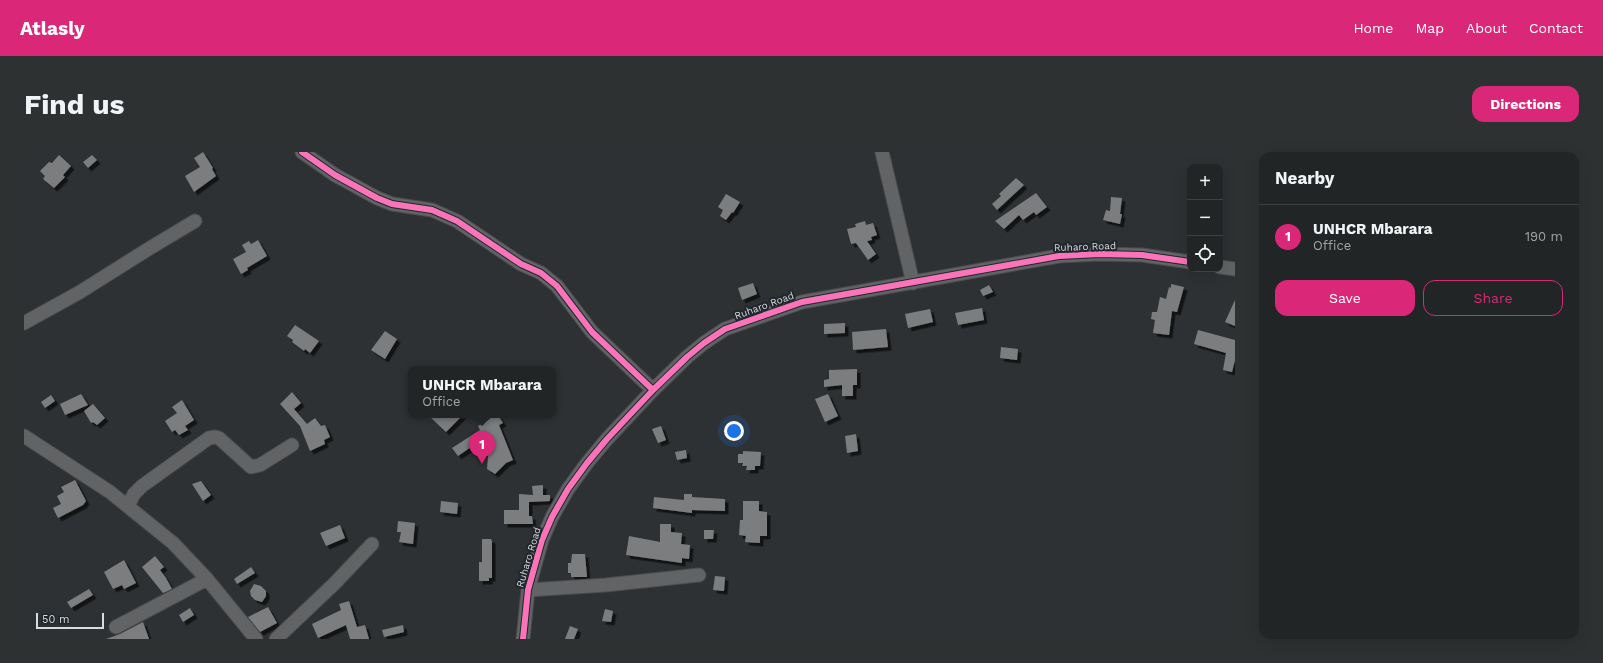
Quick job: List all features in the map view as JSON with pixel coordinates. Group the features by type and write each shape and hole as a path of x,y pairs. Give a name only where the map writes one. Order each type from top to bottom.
{"street":[{"path":"302,152 335,175 377,198 392,204 432,210 457,221 521,264 541,273 557,286 592,332 653,390"},
{"path":"882,152 913,283"},
{"path":"24,323 80,292 195,222"},
{"name":"Ruharo Road","path":"523,639 528,590 542,540 552,517 568,489 607,439 653,390 687,357 725,329 802,302 1059,256 1100,254 1142,255 1187,262"},
{"path":"1223,267 1235,269"},
{"path":"24,436 110,492 173,543 207,579 256,639"},
{"path":"128,506 134,494 142,486 209,438 219,438 251,467 260,465 292,445"},
{"path":"276,639 334,584 372,544"},
{"path":"528,590 606,585 699,575"},
{"path":"116,627 207,579"}],"building":[{"path":"203,152 216,176 194,192 185,176 200,167 194,158"},
{"path":"59,155 71,166 63,175 65,177 54,188 43,179 45,176 40,171 49,162 52,163"},
{"path":"92,155 97,160 88,168 83,162"},
{"path":"1016,178 1024,185 997,210 992,204 1001,196 999,194"},
{"path":"1036,193 1047,207 1036,215 1034,212 1023,220 1019,215 1004,229 995,221"},
{"path":"726,194 740,202 733,213 732,212 726,220 720,216 723,210 718,207"},
{"path":"1111,197 1122,198 1120,214 1122,214 1120,224 1103,220 1106,210 1110,211"},
{"path":"865,221 866,225 873,223 877,235 871,237 872,240 867,241 876,254 868,260 856,243 851,244 847,229 856,227 855,224"},
{"path":"258,240 267,256 247,268 248,270 241,274 233,259 246,252 242,245 249,241 251,244"},
{"path":"753,283 757,294 742,300 738,288"},
{"path":"1171,284 1184,287 1177,312 1172,311 1169,335 1153,333 1155,320 1151,319 1152,312 1157,312 1160,297 1166,299 1169,287 1171,288"},
{"path":"989,285 993,292 983,296 980,290"},
{"path":"1235,300 1235,326 1225,322"},
{"path":"982,308 984,320 958,325 955,313"},
{"path":"930,309 933,322 908,328 905,314"},
{"path":"845,323 845,333 824,334 824,324"},
{"path":"295,325 319,341 310,353 305,349 304,351 287,336"},
{"path":"886,329 888,347 853,350 852,332"},
{"path":"1198,330 1235,340 1235,360 1232,372 1223,370 1226,353 1194,344"},
{"path":"385,331 397,339 385,359 371,350"},
{"path":"1001,347 1018,349 1017,360 1000,358"},
{"path":"857,369 857,385 853,385 853,396 842,396 842,385 824,387 824,380 829,379 829,370"},
{"path":"292,392 301,403 294,409 307,424 315,418 321,426 325,425 330,437 324,440 325,444 310,451 300,426 280,404"},
{"path":"81,394 88,405 65,415 60,404"},
{"path":"828,394 838,416 825,422 815,399"},
{"path":"51,395 55,401 45,408 41,402"},
{"path":"182,400 194,420 185,426 188,430 179,435 175,430 172,432 165,421 177,413 172,407"},
{"path":"93,404 105,418 97,425 93,422 91,423 84,411"},
{"path":"431,418 460,418 446,432"},
{"path":"491,418 500,418 503,423 499,425 513,460 506,463 495,474 487,469 488,456 471,447 458,456 452,448 480,430 478,426"},
{"path":"661,426 666,440 658,443 652,429"},
{"path":"856,434 858,451 847,453 845,436"},
{"path":"686,450 687,458 677,460 675,452"},
{"path":"743,451 761,452 760,466 755,466 755,470 746,470 747,466 742,466 743,463 738,463 738,454 743,454"},
{"path":"75,480 86,501 83,505 58,518 53,508 61,504 57,496 64,492 61,487"},
{"path":"201,481 211,495 203,501 192,484"},
{"path":"543,485 543,495 550,495 550,501 529,502 529,516 532,516 533,524 504,524 504,510 519,510 519,494 533,495 532,486"},
{"path":"684,494 692,494 692,497 725,499 725,511 692,510 692,513 653,508 654,497 684,500"},
{"path":"441,501 458,503 457,514 440,512"},
{"path":"743,501 759,501 759,511 767,512 767,536 760,536 760,543 745,542 746,536 739,535 740,520 743,520"},
{"path":"398,521 415,523 413,544 399,542 401,532 397,532"},
{"path":"660,524 671,524 671,532 682,533 681,544 690,545 689,559 682,558 682,563 626,555 629,536 660,542"},
{"path":"340,525 345,538 326,546 320,533"},
{"path":"704,530 714,530 713,539 704,539"},
{"path":"482,539 491,539 492,541 492,578 489,578 489,581 479,581 479,562 482,562"},
{"path":"572,554 585,554 587,577 571,577 571,573 568,573 568,563 571,563"},
{"path":"155,556 164,567 160,570 172,589 163,593 142,567"},
{"path":"124,560 136,583 124,589 122,585 113,589 104,572"},
{"path":"251,567 255,573 237,584 234,579"},
{"path":"715,576 725,577 724,591 713,590"},
{"path":"254,584 261,586 266,591 266,596 262,602 255,600 251,596 250,591"},
{"path":"89,589 93,595 71,608 67,602"},
{"path":"349,601 357,627 365,625 369,639 350,639 346,625 318,638 312,624 341,610 339,604"},
{"path":"268,607 277,623 260,632 248,617"},
{"path":"190,608 194,615 183,622 179,615"},
{"path":"605,609 613,611 611,622 602,621"},
{"path":"143,622 149,639 106,639 120,634"},
{"path":"403,625 404,632 384,637 382,630"},
{"path":"570,626 578,629 574,639 565,639"}],"cycle path":[{"path":"302,152 335,175 377,198 392,204 432,210 457,221 521,264 541,273 557,286 592,332 653,390"},
{"path":"523,639 528,590 542,540 552,517 568,489 607,439 653,390 687,357 725,329 802,302 1059,256 1100,254 1142,255 1187,262"}],"place":[{"name":"UNHCR Mbarara","path":"482,464"}]}
